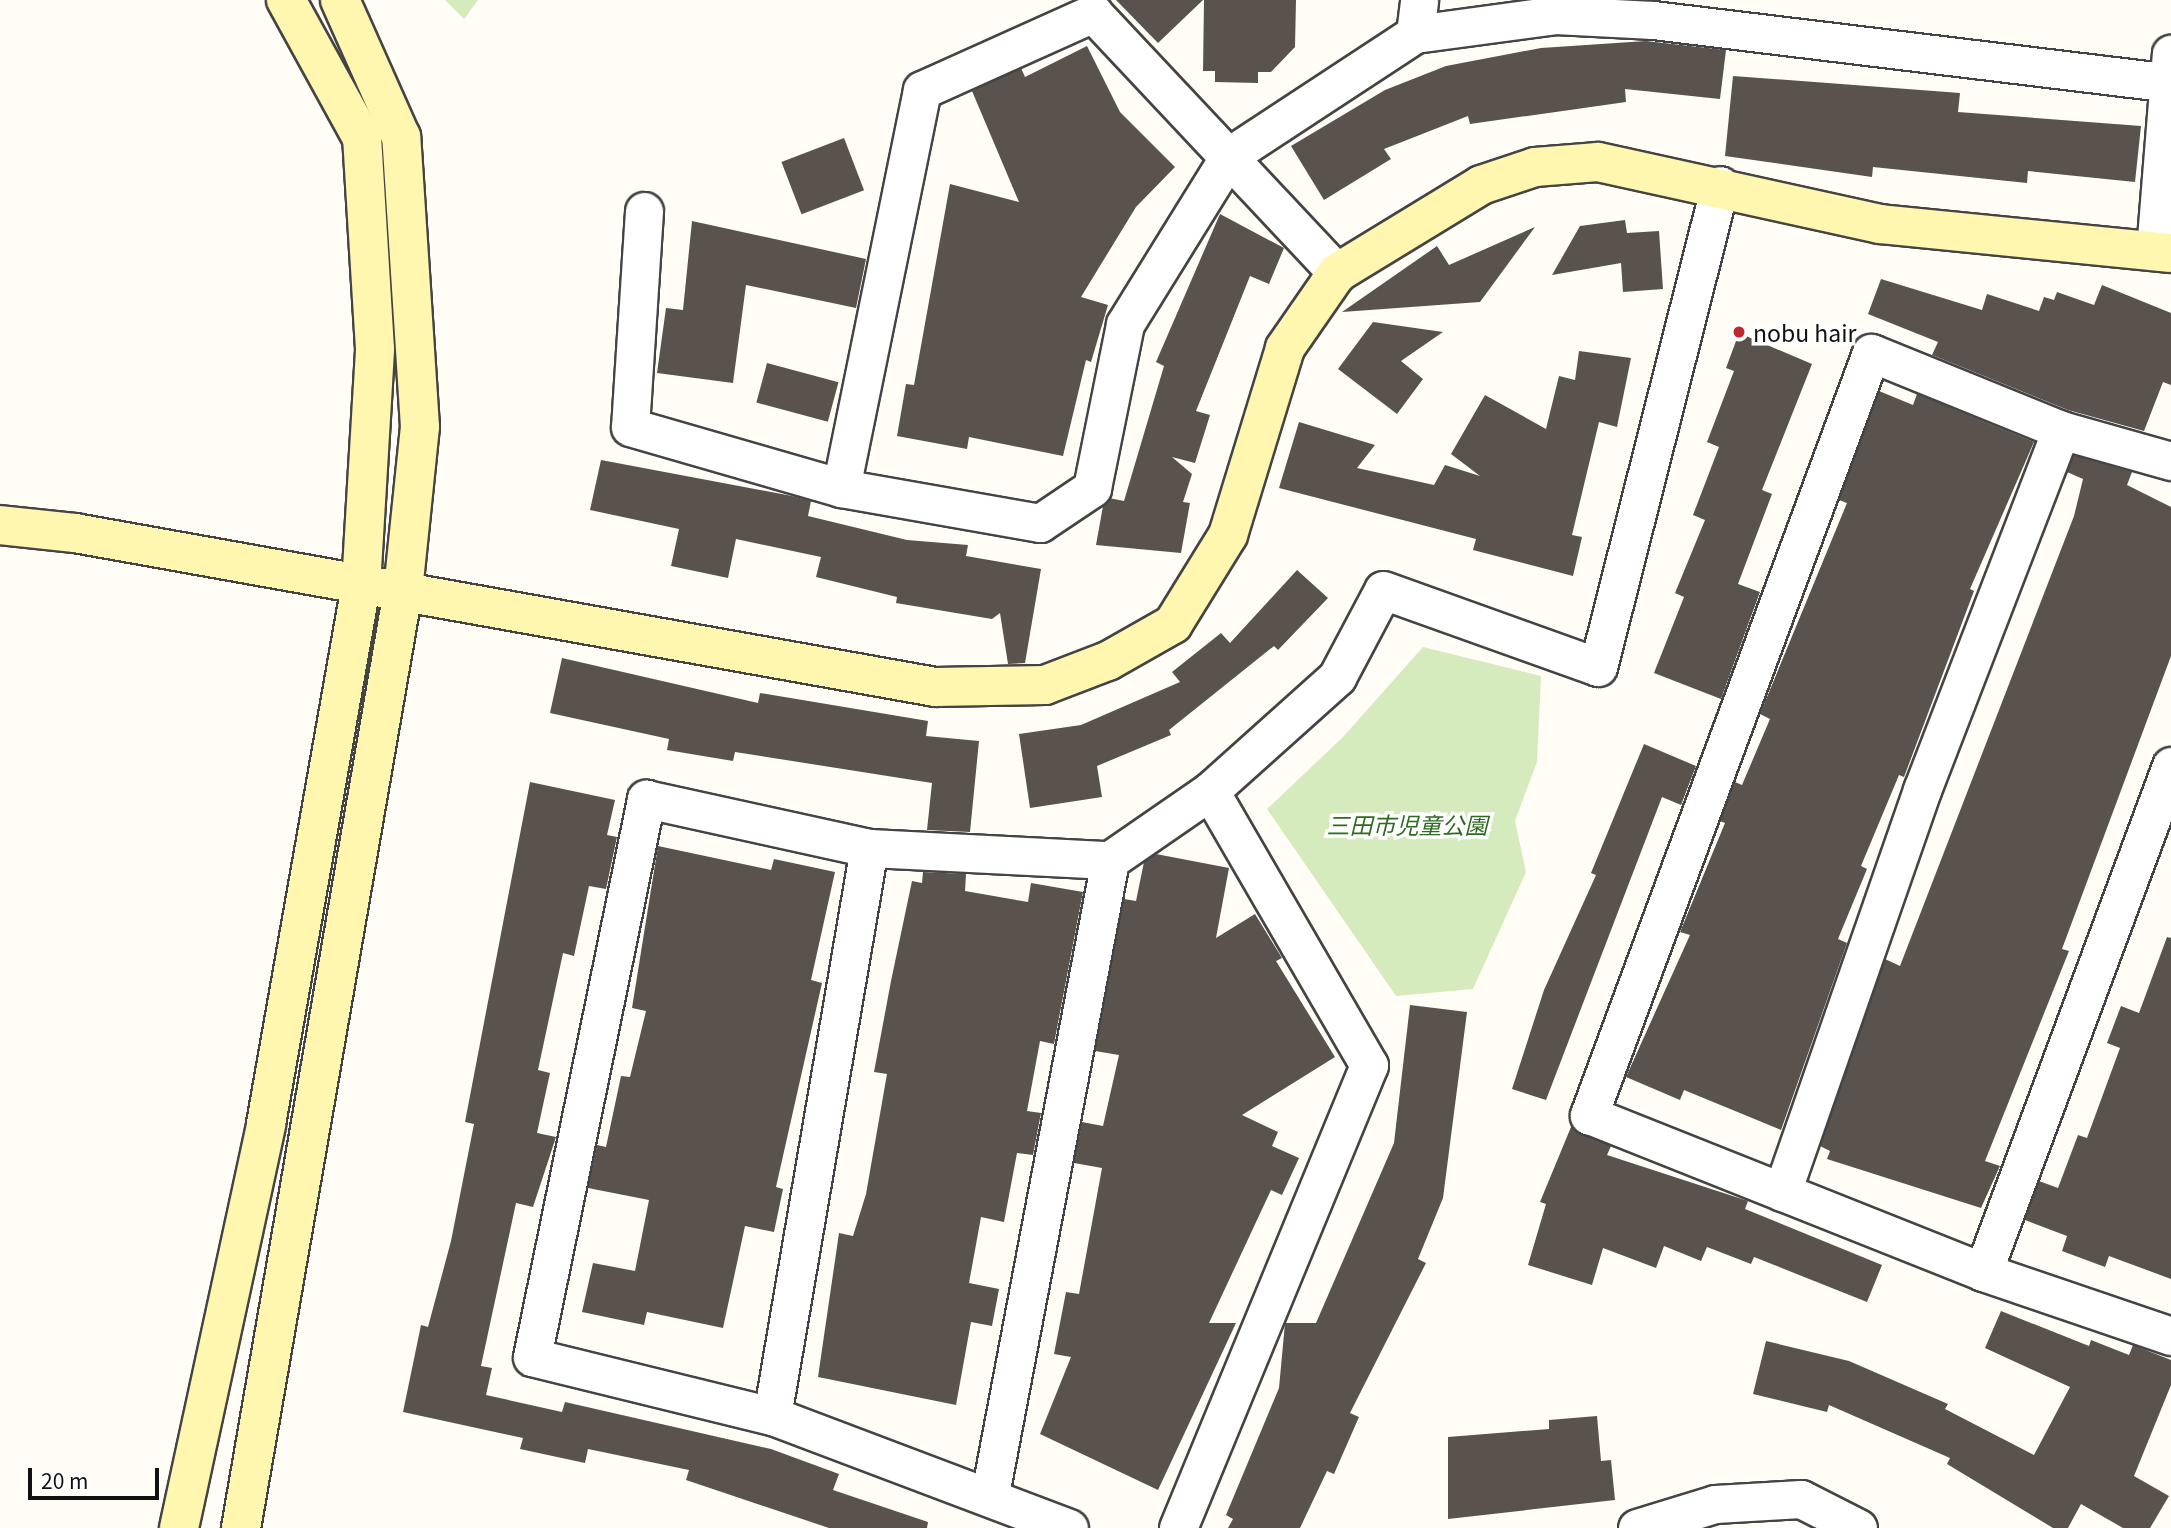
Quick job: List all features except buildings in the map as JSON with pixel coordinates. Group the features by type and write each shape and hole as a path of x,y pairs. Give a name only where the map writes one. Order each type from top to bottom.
{"street":[{"path":"179,1528 266,1125 361,586 375,349 362,138 286,0"},
{"path":"241,1528 403,591 420,427 401,138 340,0"},
{"path":"841,488 922,90 1093,13 1337,273"},
{"path":"0,525 75,533 935,687 1045,685 1108,661 1173,624 1200,586 1228,535 1285,348 1337,273 1481,185 1535,167 1598,162 1720,185 1880,224 2163,252 2170,73 1653,20 1555,15 1417,17 1229,156 1125,324 1092,488 1040,523 841,488 631,427 644,211"},
{"path":"1069,1528 990,1494 772,1416 532,1357 646,799 869,848 1110,860 1210,791 1337,677 1383,590 1598,667 1720,185"},
{"path":"2171,461 2061,430 1871,353 1589,1115 1983,1272 2171,1336"},
{"path":"1782,1192 1922,790 2061,430"},
{"path":"1983,1272 2171,766"},
{"path":"1178,1528 1369,1065 1210,791"},
{"path":"772,1416 869,848"},
{"path":"990,1494 1110,860"},
{"path":"1637,1528 1715,1504 1801,1499 1858,1528"}],"green space":[{"path":"445,0 478,0 464,19"},
{"name":"三田市児童公園","path":"1423,647 1541,676 1537,762 1515,821 1526,872 1473,989 1396,996 1267,809 1343,737"}],"place":[{"name":"nobu hair","path":"1739,332"}]}
